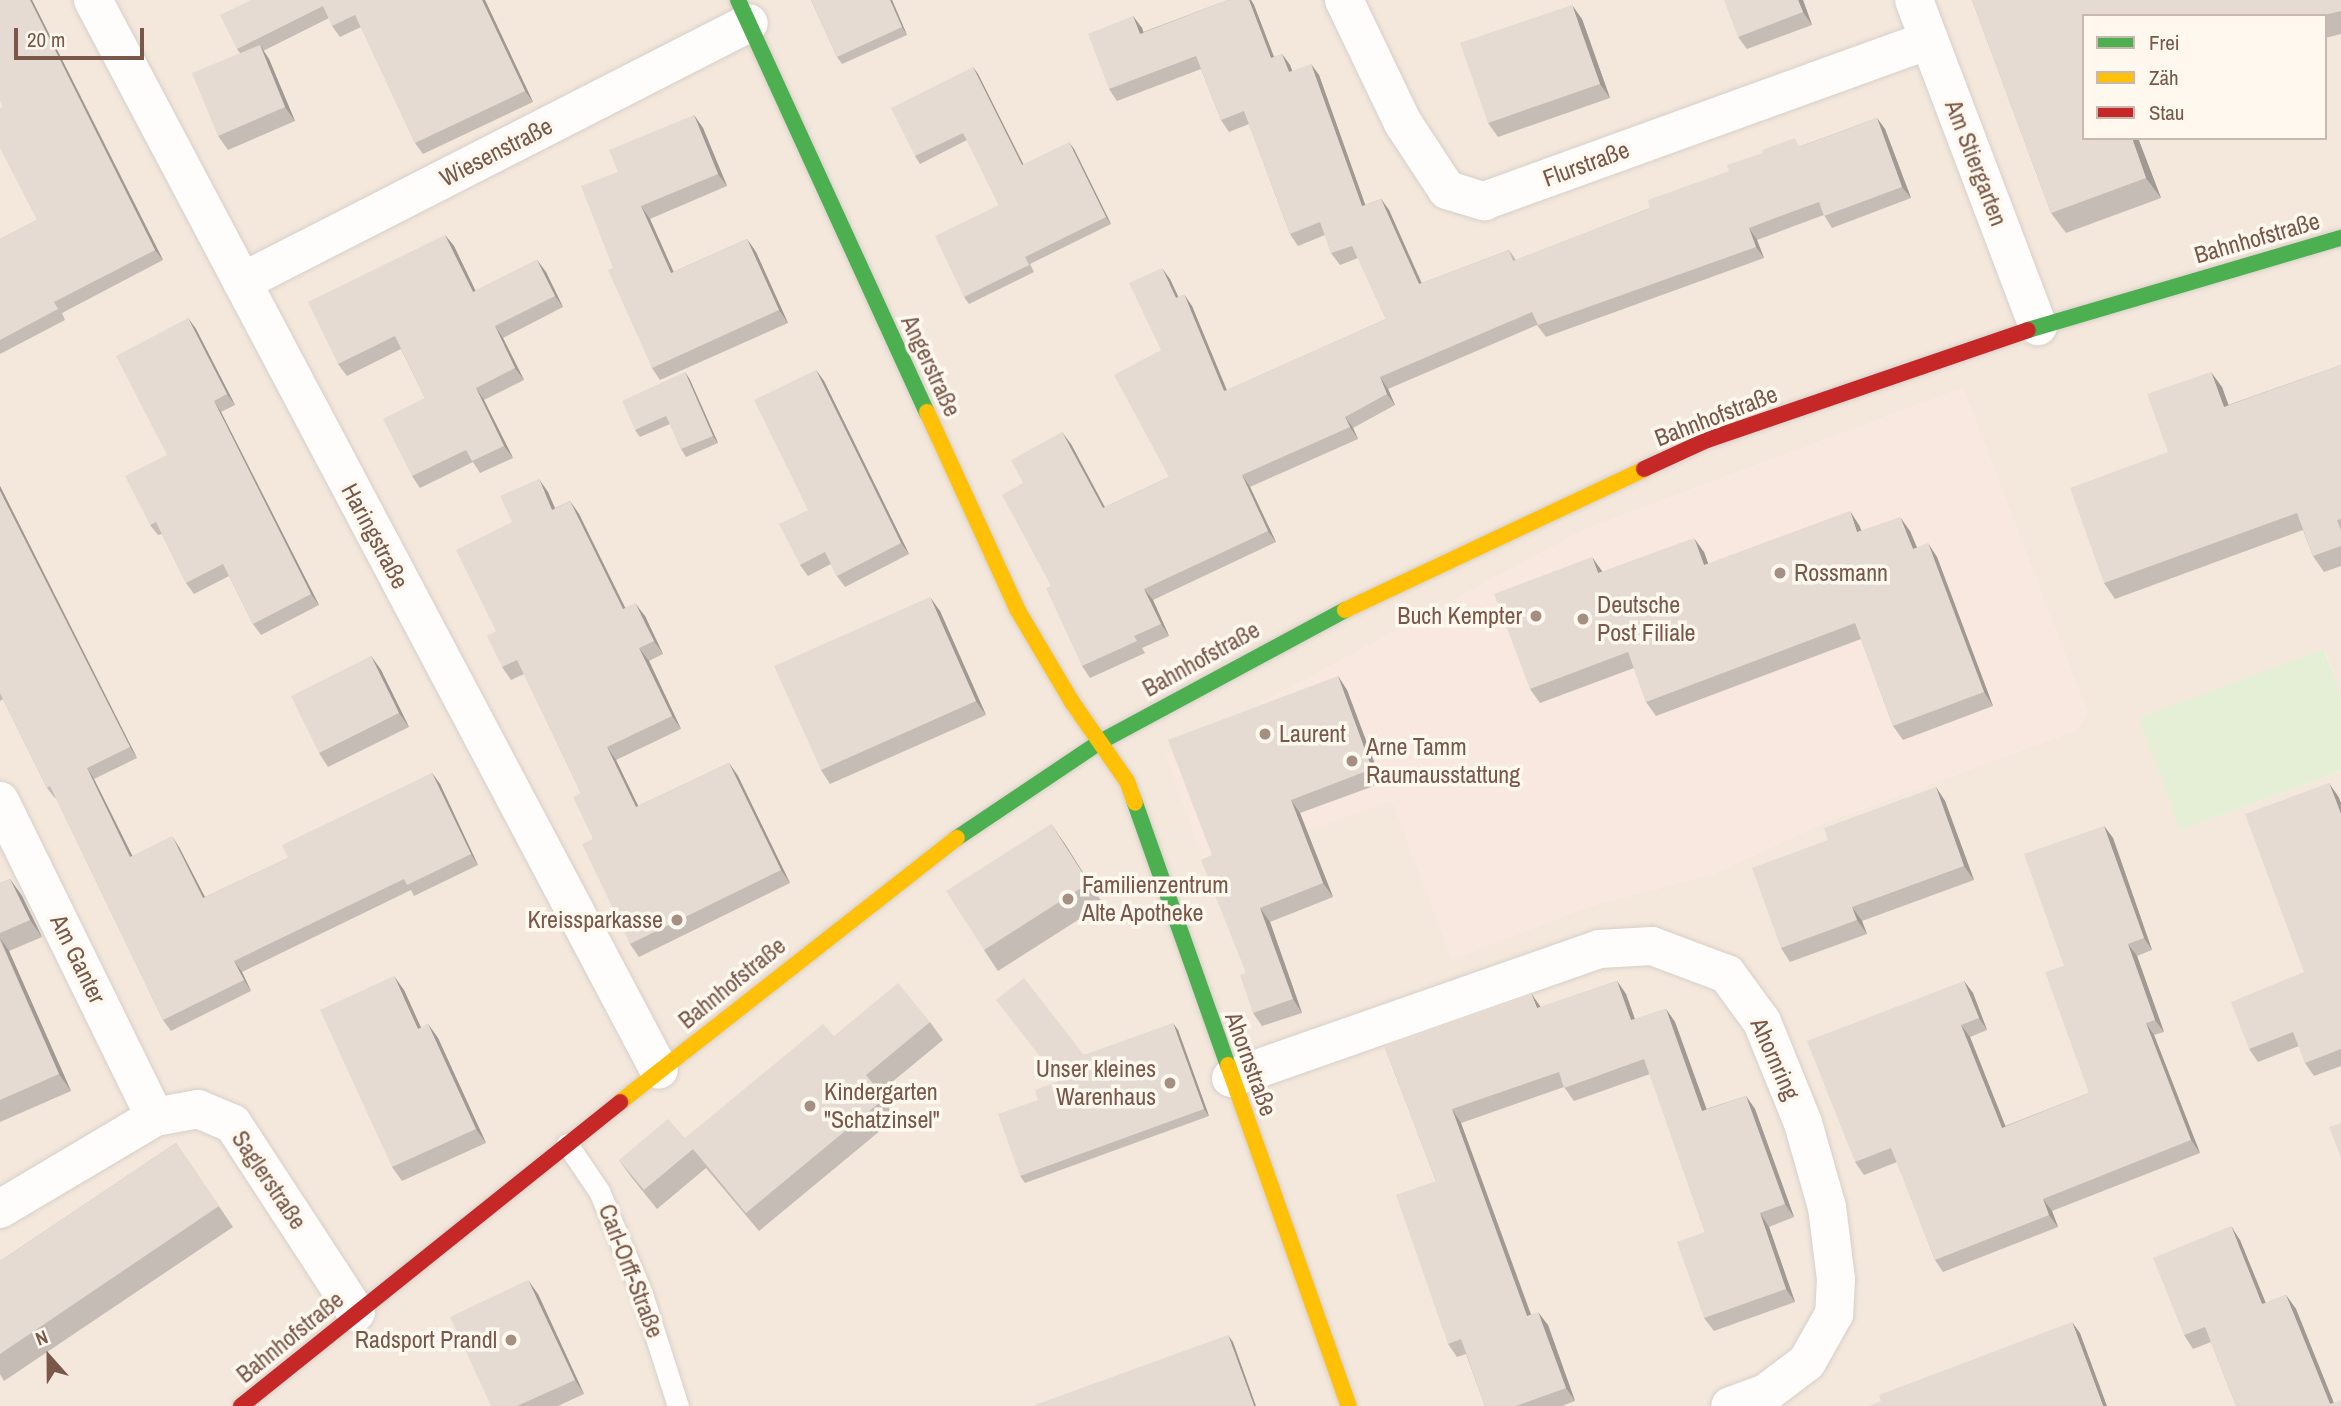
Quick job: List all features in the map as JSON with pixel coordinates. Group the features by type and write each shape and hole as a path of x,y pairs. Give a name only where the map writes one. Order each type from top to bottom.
{"street":[{"name":"Haringstraße","path":"93,0 659,1070"},
{"name":"Flurstraße","path":"1344,0 1403,123 1447,190 1484,201 1928,40"},
{"name":"Am Stiergarten","path":"1914,0 2038,326"},
{"name":"Wiesenstraße","path":"242,282 744,11"},
{"name":"Angerstraße","path":"744,11 1017,610 1100,742"},
{"name":"Bahnhofstraße","path":"241,1406 871,901 991,813 1100,742 1239,663 1385,588 1707,440 2038,326 2341,238"},
{"name":"Ahornstraße","path":"1100,742 1127,781 1349,1406"},
{"name":"Am Ganter","path":"0,801 155,1117"},
{"name":"Ahornring","path":"1231,1078 1599,949 1652,946 1727,974 1762,1022 1803,1123 1827,1206 1836,1279 1834,1314 1807,1362 1766,1393 1730,1406"},
{"name":"Saglerstraße","path":"0,1209 155,1117 198,1109 233,1124 356,1313"}],"lane":[{"name":"Carl-Orff-Straße","path":"567,1144 600,1191 642,1294 678,1406"}],"shaded area":[{"path":"0,0 2341,0 2341,695 2325,650 2180,830 2341,771 2341,1406 0,1406","holes":["1963,388 2087,712 2077,730 1819,825 1710,875 1590,906 1453,959 1392,801 1165,755 1586,529"]},
{"path":"1963,388 2087,712 2077,730 1819,825 1710,875 1590,906 1452,960 1392,801 1206,866 1165,755 1586,529"}],"green space":[{"path":"2324,649 2341,695 2341,771 2180,830 2139,718"}],"building":[{"path":"0,0 30,0 155,250 54,302 58,309 0,340 0,239 37,220 0,148 0,108 3,107 0,100"},
{"path":"251,0 482,0 525,91 415,143 355,15 332,26 323,6 237,49 220,15"},
{"path":"811,0 890,0 902,27 837,57"},
{"path":"1228,0 1249,0 1271,58 1282,54 1289,72 1311,64 1362,206 1381,199 1419,284 1509,250 1513,261 1650,208 1648,200 1729,171 1727,165 1763,153 1762,150 1795,138 1799,147 1877,118 1902,187 1824,216 1819,202 1786,214 1749,228 1756,247 1538,325 1532,312 1380,377 1387,394 1345,417 1350,427 1242,475 1268,531 1144,589 1161,624 1134,636 1137,641 1082,666 1046,588 1051,586 1002,495 1023,483 1011,460 1062,432 1103,508 1169,477 1114,375 1161,350 1129,283 1162,268 1176,298 1184,294 1224,391 1386,319 1352,246 1331,253 1320,222 1290,234 1244,111 1221,120 1196,56 1109,89 1088,34 1133,16 1140,34"},
{"path":"1724,0 1798,0 1803,12 1738,37"},
{"path":"1972,0 2341,0 2341,11 2327,14 2082,14 2082,140 2133,140 2146,178 2051,213"},
{"path":"1572,5 1600,84 1488,123 1460,43"},
{"path":"260,45 285,107 218,136 192,73"},
{"path":"973,67 1022,165 1069,142 1106,217 1025,257 1029,265 964,297 935,236 999,205 963,133 915,156 891,108"},
{"path":"694,115 718,174 641,206 671,273 747,239 779,310 652,368 608,270 613,268 581,186 618,172 609,150"},
{"path":"445,235 473,292 537,260 555,296 495,326 515,368 476,388 504,446 472,461 466,450 412,476 383,419 425,398 395,336 338,364 308,302"},
{"path":"188,318 227,394 214,401 311,594 253,624 223,564 186,583 156,522 150,525 125,476 167,455 116,356"},
{"path":"2341,365 2341,519 2337,520 2341,531 2341,546 2313,556 2297,513 2104,583 2070,488 2168,452 2147,394 2211,372 2224,407"},
{"path":"816,370 901,543 837,576 825,552 800,565 779,524 808,510 754,400"},
{"path":"685,372 713,436 681,449 666,416 635,430 622,401"},
{"path":"539,479 552,510 570,501 623,609 635,603 654,641 639,648 672,716 607,747 636,807 729,763 781,870 630,944 582,844 593,839 573,797 581,793 517,660 502,667 487,636 496,631 456,550 512,522 500,496"},
{"path":"0,491 130,747 87,768 130,857 172,836 203,898 288,858 282,845 432,773 471,854 407,885 404,879 234,961 244,980 163,1020 50,786 47,788 0,693"},
{"path":"1850,511 1857,532 1900,517 1913,549 1928,543 1984,692 1893,726 1855,623 1646,702 1628,652 1530,689 1494,594 1592,557 1598,573 1694,538 1704,565"},
{"path":"930,597 976,701 821,770 774,666"},
{"path":"371,656 399,713 319,753 291,696"},
{"path":"1338,676 1372,769 1291,800 1323,883 1260,908 1293,999 1253,1013 1240,975 1246,973 1201,860 1212,855 1168,740"},
{"path":"2329,783 2341,814 2341,1049 2305,1063 2293,1032 2249,1049 2231,1002 2304,972 2245,814"},
{"path":"1936,787 1964,866 1852,907 1857,920 1781,948 1752,868 1828,840 1824,828"},
{"path":"1051,824 1089,883 984,950 946,891"},
{"path":"2104,826 2144,938 2128,944 2155,1020 2146,1023 2191,1140 2043,1199 2049,1215 1935,1260 1891,1148 1855,1162 1807,1041 1964,981 1979,1018 1961,1025 2002,1128 2089,1093 2045,972 2064,966 2024,854"},
{"path":"10,879 30,920 0,933 0,883"},
{"path":"0,940 59,1074 0,1100"},
{"path":"394,976 418,1029 428,1024 476,1129 392,1167 320,1010"},
{"path":"1024,978 1084,1055 1173,1023 1204,1109 1020,1176 998,1114 1038,1100 1035,1090 1059,1081 996,1000"},
{"path":"1617,981 1631,1020 1666,1009 1702,1111 1746,1096 1785,1204 1760,1213 1786,1289 1704,1318 1677,1242 1705,1232 1644,1059 1564,1088 1559,1072 1452,1109 1527,1316 1538,1312 1566,1388 1516,1406 1485,1406 1461,1339 1448,1344 1396,1195 1436,1181 1384,1045 1531,993 1537,1008"},
{"path":"898,983 930,1022 866,1075 885,1098 746,1213 693,1149 644,1190 619,1160 668,1119 685,1138 823,1024 834,1036"},
{"path":"2341,1123 2341,1158 2329,1127"},
{"path":"176,1143 219,1206 0,1354 0,1261"},
{"path":"2231,1226 2262,1304 2286,1295 2330,1404 2341,1400 2341,1406 2236,1406 2205,1327 2184,1335 2153,1258"},
{"path":"528,1280 575,1380 517,1406 491,1406 450,1317"},
{"path":"2072,1322 2103,1406 1869,1406 1881,1401 1879,1395"},
{"path":"1228,1335 1254,1406 1032,1406"}],"traffic: fast":[{"path":"738,0 927,412"},
{"path":"2028,330 2341,238"},
{"path":"957,838 1100,742 1345,610"},
{"path":"1135,803 1228,1065"}],"traffic: slow":[{"path":"927,412 1017,609 1072,702 1127,781 1135,803"},
{"path":"1345,610 1644,469"},
{"path":"620,1102 957,838"},
{"path":"1228,1065 1349,1406"}],"traffic: jam":[{"path":"1644,469 1707,440 2028,330"},
{"path":"241,1406 620,1102"}],"place":[{"name":"Rossmann","path":"1780,573"},
{"name":"Buch Kempter","path":"1536,616"},
{"name":"Deutsche Post Filiale","path":"1583,619"},
{"name":"Laurent","path":"1265,734"},
{"name":"Arne Tamm Raumausstattung","path":"1352,761"},
{"name":"Familienzentrum Alte Apotheke","path":"1068,899"},
{"name":"Kreissparkasse","path":"677,920"},
{"name":"Unser kleines Warenhaus","path":"1170,1083"},
{"name":"Kindergarten \"Schatzinsel\"","path":"810,1106"},
{"name":"Radsport Prandl","path":"511,1340"}]}
